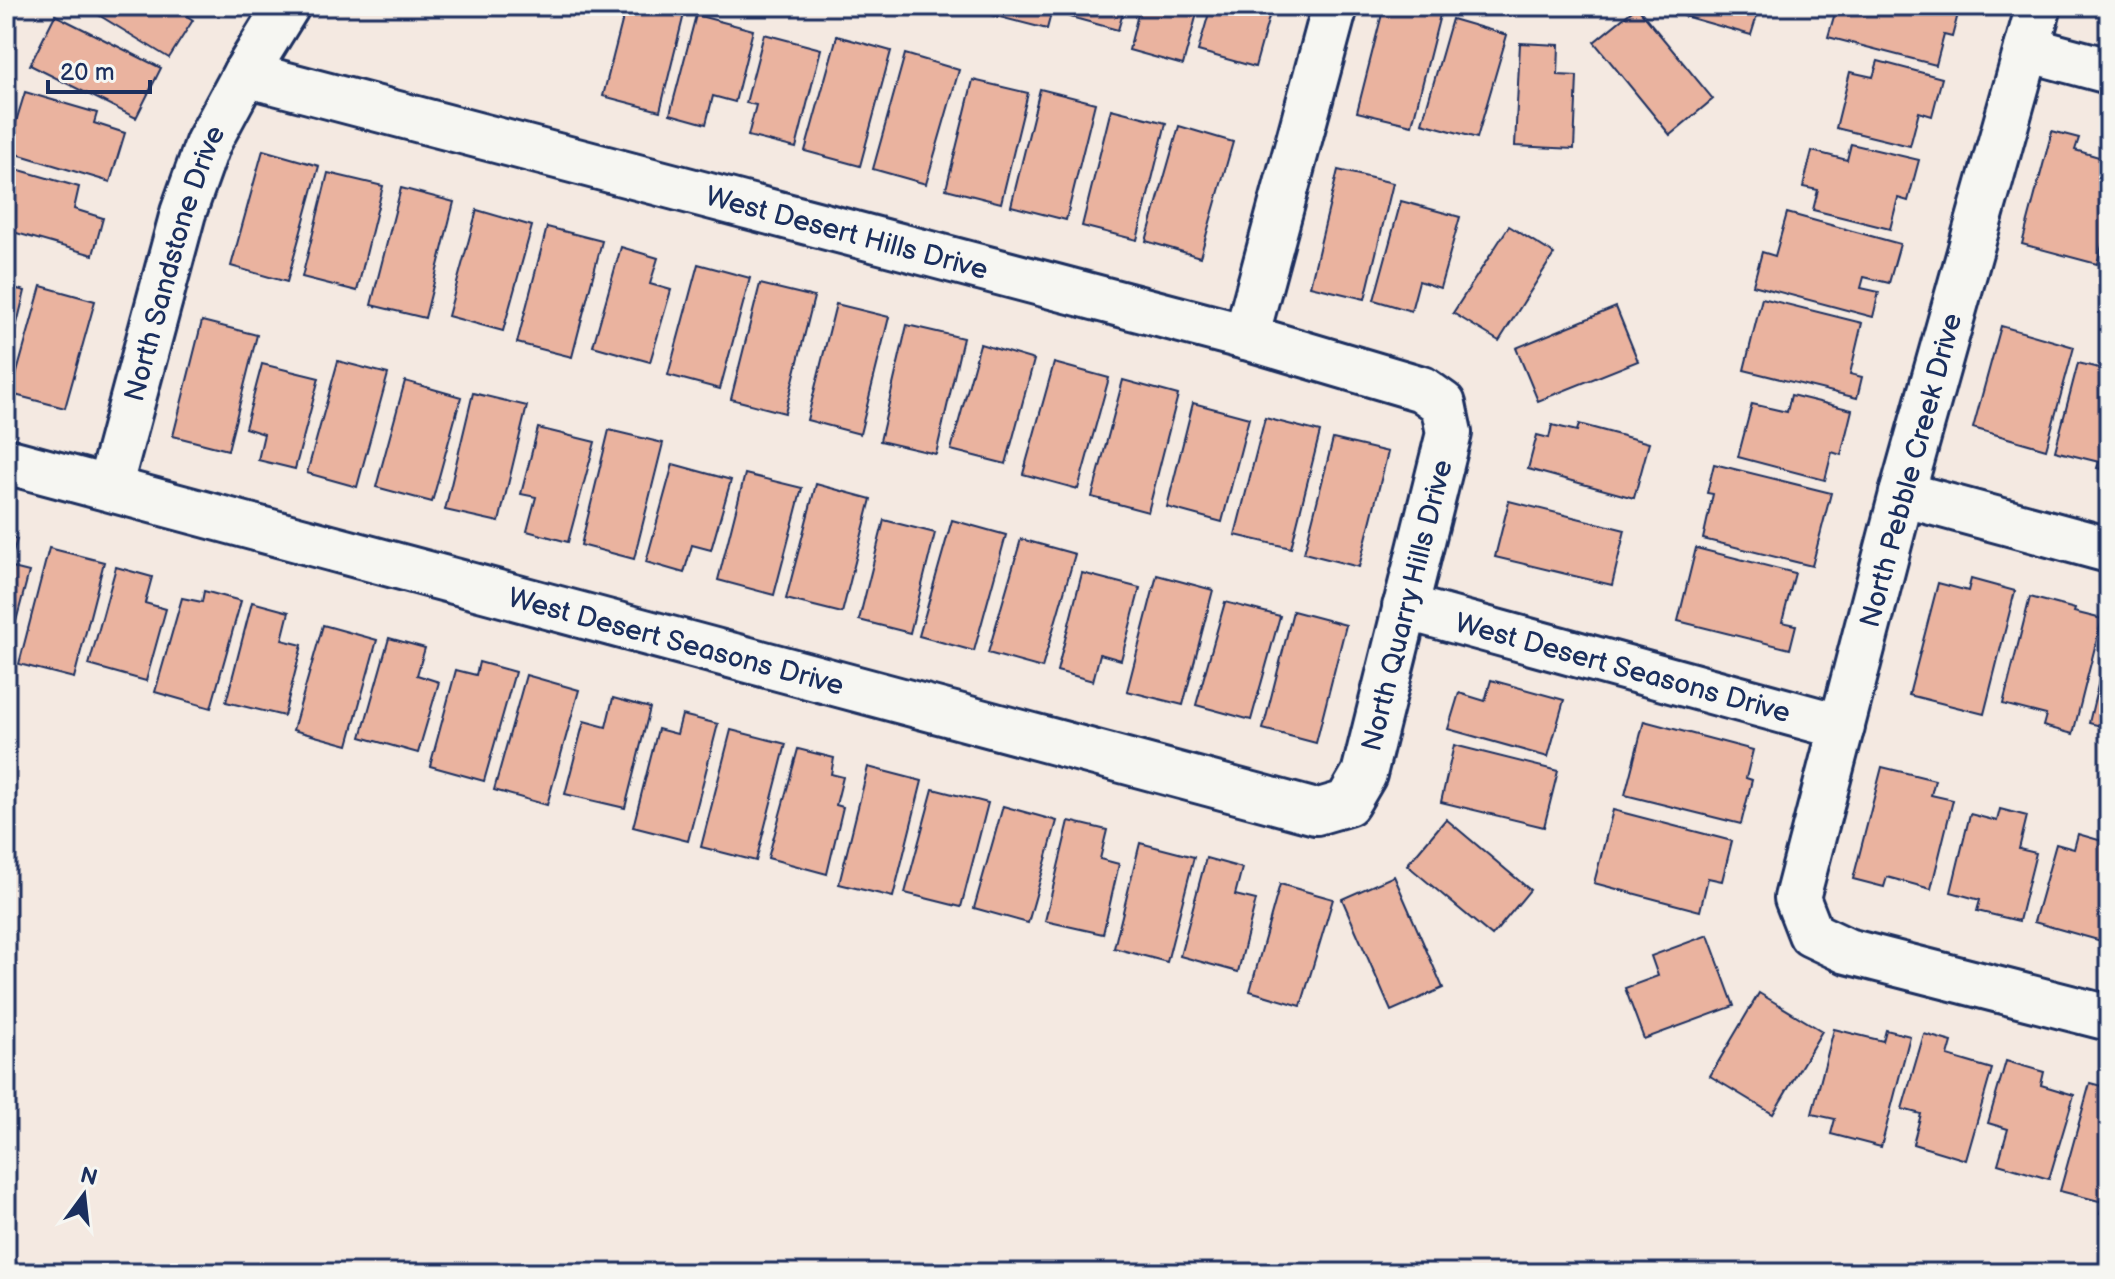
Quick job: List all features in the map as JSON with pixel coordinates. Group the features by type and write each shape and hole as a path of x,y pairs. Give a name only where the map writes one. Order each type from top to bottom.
{"street":[{"name":"North Sandstone Drive","path":"109,488 183,213 208,143 245,74 287,6"},
{"path":"1246,337 1335,6"},
{"name":"North Pebble Creek Drive","path":"2039,6 1902,494 1797,898 1811,934 1847,951 2109,1018"},
{"path":"2027,49 2109,71"},
{"name":"West Desert Hills Drive","path":"245,74 1246,337 1422,389 1443,404"},
{"name":"North Quarry Hills Drive","path":"1347,803 1364,774 1449,433 1443,404"},
{"name":"West Desert Seasons Drive","path":"6,461 1316,812 1347,803"},
{"path":"1902,494 2109,550"},
{"name":"West Desert Seasons Drive","path":"1405,607 1842,727"}],"building":[{"path":"84,6 192,6 187,16 193,20 169,58"},
{"path":"626,6 686,6 660,111 603,96"},
{"path":"995,6 1053,6 1047,29 992,15"},
{"path":"1063,6 1125,6 1118,30 1060,14"},
{"path":"1140,6 1199,6 1183,65 1129,50"},
{"path":"1211,6 1272,6 1255,67 1198,51"},
{"path":"1384,6 1421,6 1441,11 1412,125 1357,112"},
{"path":"1686,6 1760,6 1751,35 1684,16"},
{"path":"1837,6 1960,6 1952,37 1944,35 1936,65 1828,37"},
{"path":"1637,7 1713,99 1670,135 1594,42"},
{"path":"55,15 161,68 136,118 30,65"},
{"path":"696,15 753,30 735,102 713,96 706,124 670,114"},
{"path":"1452,19 1507,35 1477,138 1422,123"},
{"path":"764,34 821,49 796,148 748,136 756,105 746,103"},
{"path":"837,36 891,51 860,166 805,151"},
{"path":"1520,43 1559,45 1558,75 1577,76 1574,149 1515,146"},
{"path":"905,54 959,70 926,184 873,169"},
{"path":"1878,61 1942,78 1932,116 1919,112 1910,146 1836,128 1850,72 1873,77"},
{"path":"973,80 1028,93 1001,203 946,189"},
{"path":"1040,89 1095,103 1066,220 1011,206"},
{"path":"25,92 97,113 94,123 125,133 110,182 7,151"},
{"path":"1111,109 1166,123 1137,240 1082,226"},
{"path":"1179,126 1233,142 1200,257 1146,241"},
{"path":"2052,131 2079,138 2075,150 2109,160 2109,220 2097,264 2022,244"},
{"path":"1851,144 1919,160 1908,201 1898,198 1890,229 1813,210 1818,190 1803,187 1812,151 1847,160"},
{"path":"263,150 319,166 287,282 231,266"},
{"path":"9,167 79,187 74,209 103,218 93,255 6,230 6,179"},
{"path":"1338,170 1393,183 1365,299 1310,286"},
{"path":"328,173 383,186 357,291 302,277"},
{"path":"401,188 454,202 425,318 371,305"},
{"path":"1401,201 1460,217 1440,288 1419,281 1411,311 1374,300"},
{"path":"477,210 532,226 503,331 448,316"},
{"path":"1787,213 1900,244 1889,283 1864,277 1861,288 1879,292 1873,317 1753,285 1762,252 1775,256"},
{"path":"1509,226 1554,254 1499,341 1453,313"},
{"path":"547,227 602,241 572,357 517,343"},
{"path":"621,247 658,258 650,284 671,290 650,362 593,346"},
{"path":"698,264 750,278 720,389 668,375"},
{"path":"760,284 814,297 785,413 731,399"},
{"path":"6,286 25,291 6,369"},
{"path":"41,286 95,301 65,408 11,394"},
{"path":"1762,298 1862,323 1850,374 1862,377 1857,398 1744,370"},
{"path":"836,304 889,317 860,434 807,420"},
{"path":"1616,307 1638,361 1538,401 1516,348"},
{"path":"202,321 257,335 228,450 173,436"},
{"path":"907,325 963,338 936,454 880,441"},
{"path":"2001,326 2074,347 2046,449 1973,428"},
{"path":"980,344 1034,360 1006,464 951,450"},
{"path":"2106,356 2109,356 2109,471 2097,468 2099,462 2055,451 2078,363 2103,369"},
{"path":"338,361 388,374 357,487 307,473"},
{"path":"1054,363 1109,378 1078,489 1023,474"},
{"path":"262,364 319,378 295,469 258,460 264,434 245,428"},
{"path":"1123,380 1178,395 1148,512 1092,497"},
{"path":"405,381 461,397 432,502 376,487"},
{"path":"473,393 527,406 499,522 445,510"},
{"path":"1791,395 1852,410 1841,455 1832,452 1825,480 1738,457 1752,404 1787,412"},
{"path":"1193,403 1249,418 1222,522 1167,507"},
{"path":"1265,418 1320,432 1291,548 1235,535"},
{"path":"1579,424 1649,443 1634,498 1528,469 1537,435 1549,438 1552,425 1577,431"},
{"path":"538,428 595,442 568,542 527,531 536,497 521,494"},
{"path":"609,430 663,443 634,559 581,545"},
{"path":"1333,439 1388,452 1359,567 1304,553"},
{"path":"673,464 731,480 711,550 692,545 684,573 646,562"},
{"path":"1714,464 1831,493 1812,566 1703,539 1713,494 1707,493"},
{"path":"745,474 802,488 774,595 718,580"},
{"path":"816,484 871,499 842,613 786,599"},
{"path":"1509,501 1625,530 1612,585 1495,557"},
{"path":"884,520 935,533 910,633 859,620"},
{"path":"952,520 1006,535 974,651 919,636"},
{"path":"6,536 17,539 9,567 29,572 10,644 6,643"},
{"path":"1021,539 1075,554 1042,668 988,653"},
{"path":"49,548 104,562 74,678 19,664"},
{"path":"1696,548 1795,573 1782,622 1796,625 1790,649 1678,621"},
{"path":"116,567 152,577 145,603 166,609 146,681 89,665"},
{"path":"1082,573 1140,588 1121,660 1100,654 1093,681 1057,671"},
{"path":"1157,575 1213,590 1183,705 1127,691"},
{"path":"1971,579 2015,591 1984,714 1909,695 1938,583 1968,591"},
{"path":"204,591 241,601 211,708 155,692 182,598 202,602"},
{"path":"2030,597 2102,619 2073,734 2043,726 2046,715 2003,704"},
{"path":"252,602 289,612 282,640 302,645 284,716 226,702"},
{"path":"1225,602 1280,616 1251,720 1196,705"},
{"path":"1293,611 1346,625 1316,743 1263,729"},
{"path":"323,625 377,640 348,745 293,730"},
{"path":"389,638 425,648 417,675 439,682 418,753 361,737"},
{"path":"2109,639 2109,728 2089,723"},
{"path":"479,662 515,672 484,781 430,766 456,670 476,675"},
{"path":"526,675 579,690 547,805 494,790"},
{"path":"1491,680 1564,700 1548,757 1448,729 1459,693 1485,701"},
{"path":"613,698 650,708 625,808 565,794 584,721 606,727"},
{"path":"682,715 718,724 688,841 633,827 658,729 677,734"},
{"path":"1644,721 1753,750 1746,778 1752,780 1741,824 1625,795"},
{"path":"731,730 786,744 756,861 701,847"},
{"path":"1454,745 1558,771 1544,827 1441,802"},
{"path":"798,749 834,758 831,774 843,777 836,805 843,807 827,874 768,858"},
{"path":"868,767 922,781 893,897 839,884"},
{"path":"1882,767 1935,780 1931,795 1953,800 1931,889 1887,877 1884,887 1853,879"},
{"path":"933,789 988,803 961,907 905,893"},
{"path":"1003,806 1057,821 1028,923 974,908"},
{"path":"2000,809 2027,816 2019,849 2036,853 2019,921 1977,911 1980,900 1951,892 1970,814 1997,821"},
{"path":"1613,810 1732,841 1722,881 1708,878 1700,911 1594,883"},
{"path":"1446,819 1530,890 1492,936 1407,865"},
{"path":"1069,821 1107,830 1100,859 1119,864 1103,934 1045,921"},
{"path":"2078,834 2109,843 2105,878 2109,879 2109,929 2105,942 2034,922 2056,844 2074,849"},
{"path":"1140,843 1194,857 1167,962 1114,948"},
{"path":"1206,858 1242,868 1235,895 1256,900 1238,972 1180,956"},
{"path":"1394,876 1443,988 1391,1011 1342,899"},
{"path":"1280,884 1333,899 1301,1006 1250,991"},
{"path":"1708,935 1734,1006 1644,1039 1625,988 1658,976 1651,956"},
{"path":"1759,993 1822,1031 1773,1114 1710,1076"},
{"path":"1834,1029 1883,1041 1886,1030 1910,1036 1881,1147 1831,1134 1835,1119 1812,1114"},
{"path":"1924,1034 1952,1042 1948,1056 1992,1069 1966,1160 1913,1144 1921,1114 1902,1109"},
{"path":"2006,1061 2044,1072 2041,1085 2074,1095 2049,1179 1998,1164 2008,1129 1988,1123"},
{"path":"2090,1083 2109,1088 2109,1216 2100,1214 2103,1202 2060,1191"}]}
